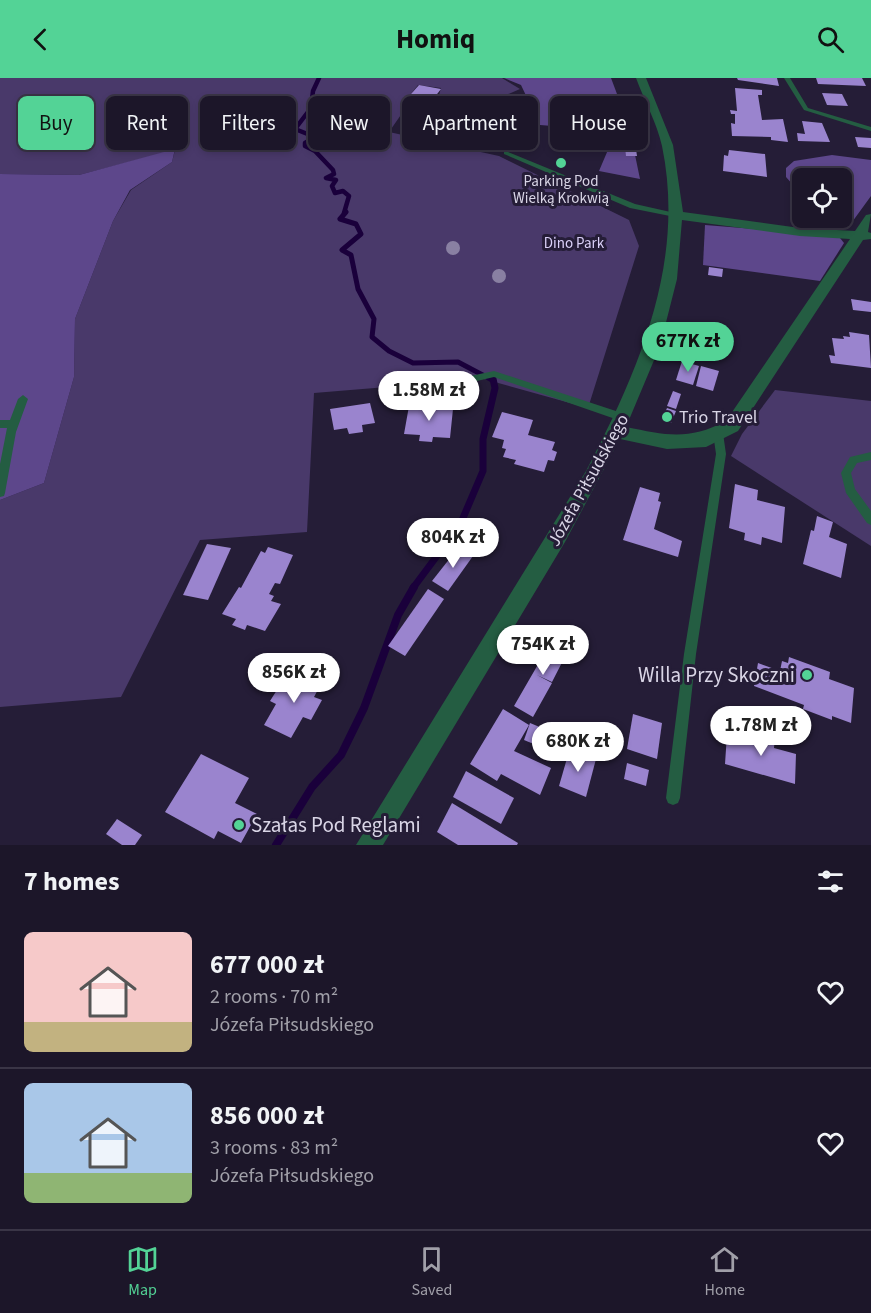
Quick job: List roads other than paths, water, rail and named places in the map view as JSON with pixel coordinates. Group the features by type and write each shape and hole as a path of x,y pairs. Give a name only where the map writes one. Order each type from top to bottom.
{"street":[{"name":"Józefa Piłsudskiego","path":"369,845 550,550 621,425 644,372 663,310 673,260 675,215 666,144 656,111 641,78"},
{"path":"675,215 800,232 865,236"},
{"path":"621,425 667,442 706,440 732,426 865,236 871,218"}],"lane":[{"path":"787,78 806,109 871,129"},
{"path":"506,153 633,206 675,215"},
{"path":"404,394 494,374 621,425"},
{"path":"0,493 14,424 23,399"},
{"path":"0,424 14,424"},
{"path":"673,798 690,654 721,454 718,433"},
{"path":"871,456 854,460 846,472 850,490 871,520"}],"waterway":[{"path":"319,78 313,91 311,108 295,129 315,137 305,143 305,146 315,151 333,170 334,174 326,178 336,180 332,186 335,193 343,191 349,196 344,213"},
{"path":"346,212 340,219 356,224 361,234 342,250 351,255 358,289 374,319 372,337 389,351 413,363 458,362 493,381"},
{"path":"413,588 460,525 483,471 483,439 495,388 493,381"},
{"path":"276,845 312,787 341,755 364,708 398,615 414,587"}],"place":[{"name":"Parking Pod Wielką Krokwią","path":"561,163"},
{"name":"Trio Travel","path":"667,417"},
{"name":"Willa Przy Skoczni","path":"807,675"},
{"name":"Szałas Pod Reglami","path":"239,825"}],"park label":[{"name":"Dino Park","path":"574,243"}]}
